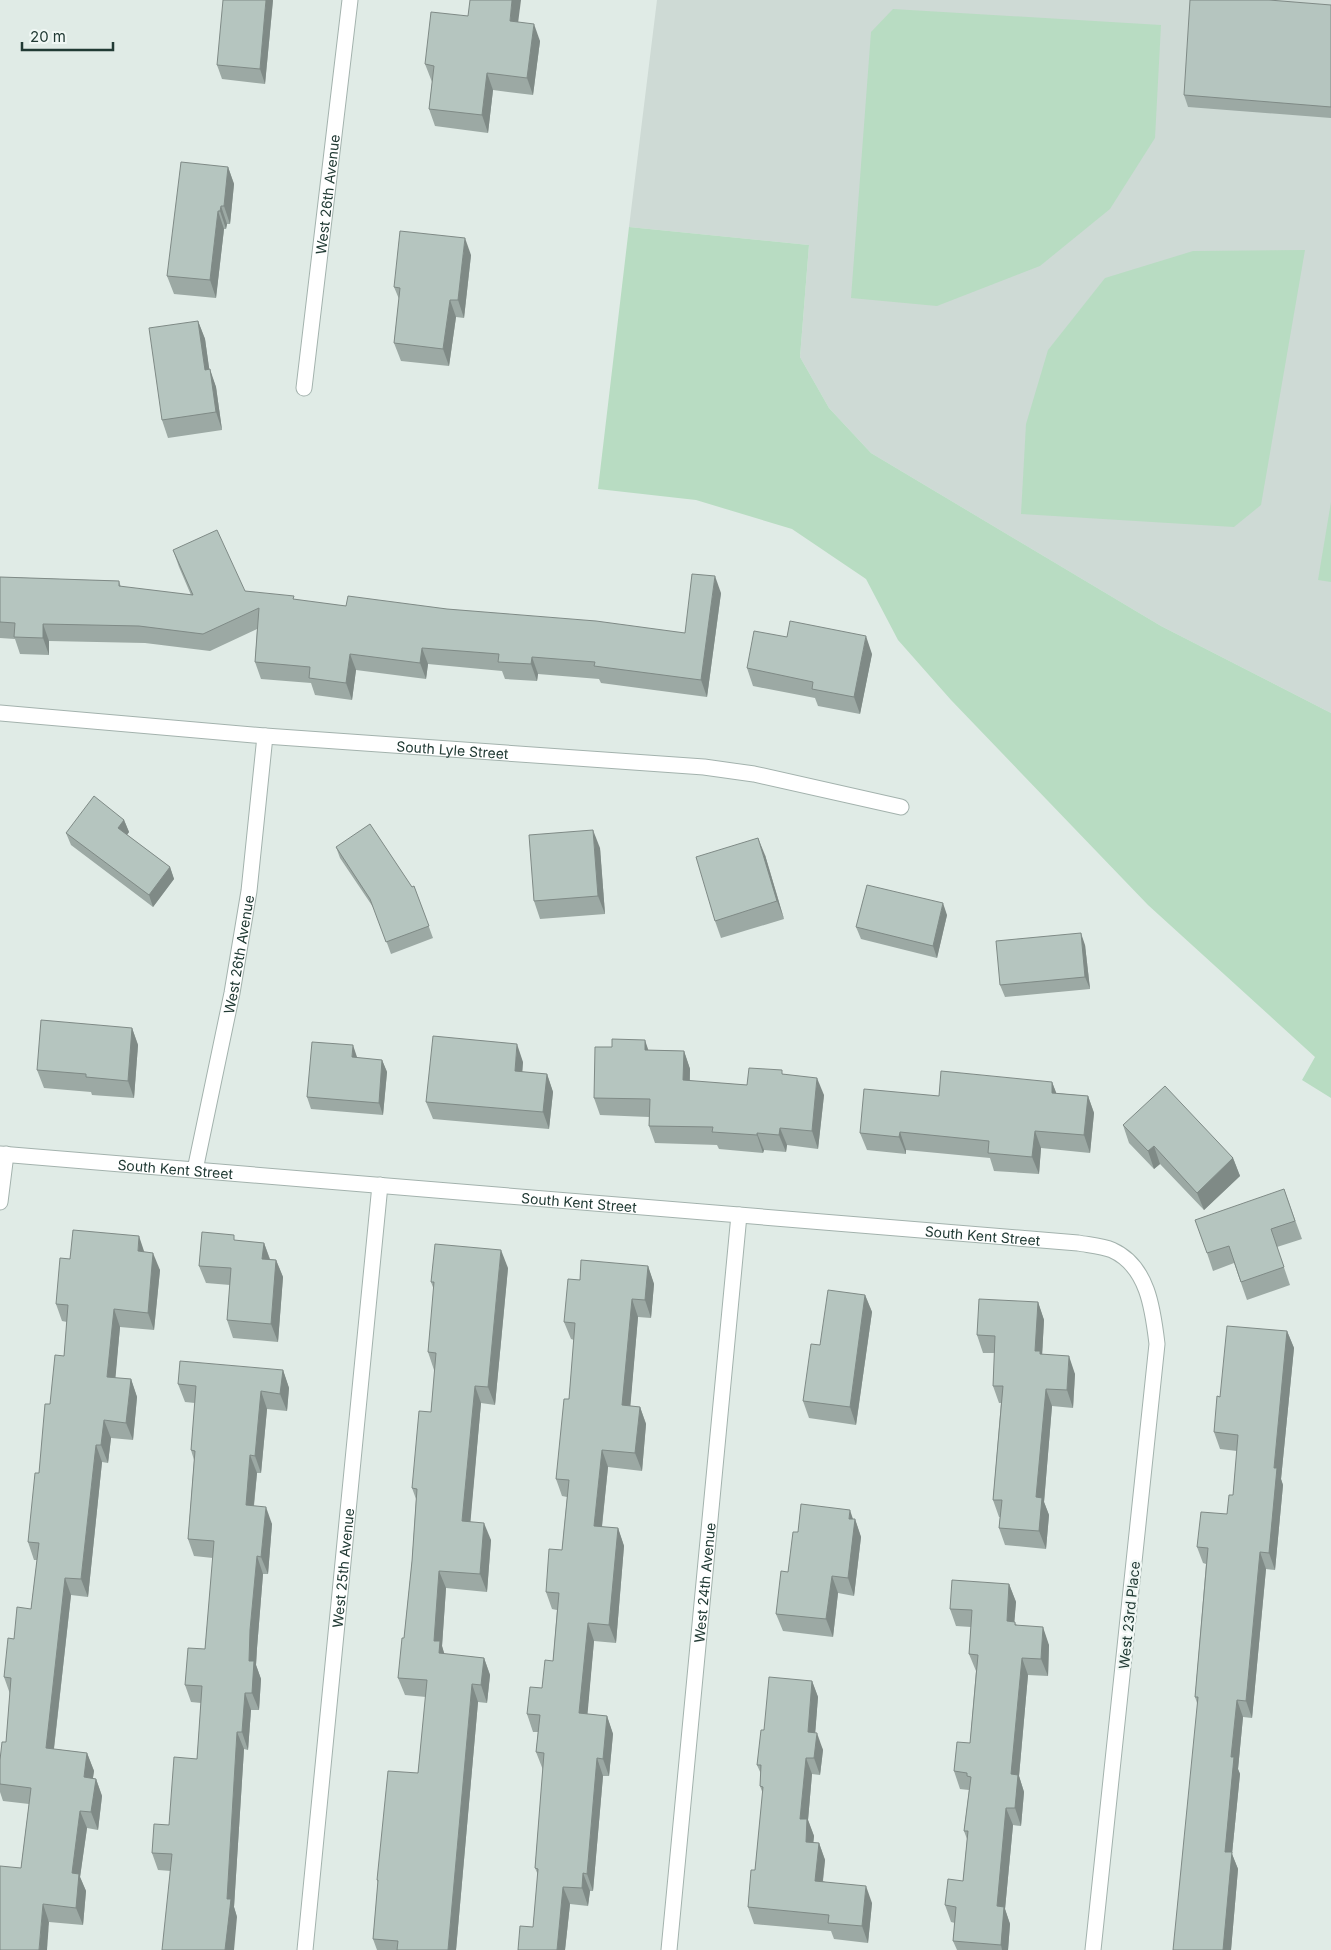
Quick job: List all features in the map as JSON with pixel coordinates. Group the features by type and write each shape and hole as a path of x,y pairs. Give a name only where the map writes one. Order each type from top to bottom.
{"street":[{"name":"West 26th Avenue","path":"304,388 350,0"},
{"name":"South Lyle Street","path":"0,713 265,736 704,767 754,774 901,807"},
{"name":"West 26th Avenue","path":"195,1170 232,993 249,891 265,736"},
{"name":"South Kent Street","path":"3,1154 1078,1243 1112,1250 1129,1261 1144,1281"},
{"path":"0,1202 3,1154"},
{"name":"West 25th Avenue","path":"305,1950 380,1185"},
{"name":"West 24th Avenue","path":"669,1950 739,1215"},
{"name":"West 23rd Place","path":"1094,1950 1157,1344 1154,1318 1144,1281"}],"shaded area":[{"path":"657,0 1331,0 1331,713 1161,626 871,453 829,408 800,357 809,245 629,227"}],"green space":[{"path":"893,9 1161,25 1155,138 1110,209 1040,266 937,306 851,298 871,32"},
{"path":"629,227 809,245 800,357 829,408 871,453 1161,626 1331,713 1331,1098 1302,1080 1315,1057 1148,905 951,700 898,640 866,579 792,529 696,500 598,489"},
{"path":"1305,250 1261,505 1234,527 1021,514 1026,424 1048,350 1105,278 1193,251"},
{"path":"1331,502 1331,582 1318,580"}],"building":[{"path":"223,0 266,0 260,69 217,65"},
{"path":"470,0 512,0 510,21 534,24 527,78 487,73 482,115 429,109 434,66 425,64 431,12 468,16"},
{"path":"1190,0 1269,0 1331,5 1331,107 1184,95"},
{"path":"181,162 228,167 224,206 221,206 220,211 218,211 210,280 167,276"},
{"path":"400,231 465,238 458,300 450,300 443,349 394,343 400,288 394,287"},
{"path":"198,321 205,370 210,369 216,412 162,420 149,328"},
{"path":"217,530 245,591 294,596 293,599 346,606 348,596 447,609 596,621 685,633 692,574 715,576 701,680 594,666 595,662 532,657 531,664 498,662 499,654 422,648 420,663 350,654 346,683 309,678 310,667 255,662 259,608 203,634 139,626 43,624 43,638 14,637 15,623 0,622 0,577 119,581 119,586 193,595 173,550"},
{"path":"790,621 866,636 854,697 812,689 813,682 747,668 754,631 787,637"},
{"path":"94,796 124,820 118,828 170,867 149,895 66,833"},
{"path":"370,824 412,887 414,886 429,926 386,942 370,899 336,847"},
{"path":"593,830 598,896 534,901 529,835"},
{"path":"758,838 777,901 715,921 696,857"},
{"path":"867,885 943,903 933,946 856,927"},
{"path":"1081,933 1085,977 1000,985 996,941"},
{"path":"41,1020 132,1028 128,1081 86,1077 86,1074 37,1070"},
{"path":"433,1036 517,1044 515,1071 547,1074 543,1112 426,1102"},
{"path":"612,1039 645,1040 645,1050 684,1051 683,1080 747,1085 749,1068 782,1070 782,1074 817,1078 812,1131 780,1128 779,1135 757,1133 757,1135 712,1132 713,1127 649,1126 650,1099 594,1098 595,1047 612,1047"},
{"path":"312,1042 353,1045 352,1057 382,1060 379,1103 307,1097"},
{"path":"941,1071 1052,1082 1052,1093 1088,1096 1084,1135 1035,1131 1032,1157 988,1153 989,1141 900,1132 899,1137 860,1133 864,1089 939,1096"},
{"path":"1165,1086 1233,1158 1197,1193 1154,1146 1148,1151 1123,1125"},
{"path":"1284,1189 1295,1221 1271,1229 1284,1267 1241,1282 1229,1246 1207,1253 1195,1220"},
{"path":"73,1230 139,1236 138,1251 153,1253 148,1313 114,1309 107,1377 131,1379 126,1423 104,1420 101,1445 96,1445 81,1579 65,1578 46,1748 87,1753 84,1777 96,1779 91,1812 80,1811 72,1873 79,1874 76,1908 43,1904 39,1950 0,1950 0,1866 21,1868 31,1788 0,1784 0,1760 2,1742 6,1742 11,1678 4,1677 8,1638 14,1639 17,1607 31,1609 39,1543 28,1542 35,1473 39,1473 45,1404 50,1404 55,1355 64,1356 68,1305 56,1304 60,1258 70,1259"},
{"path":"202,1232 234,1235 234,1240 264,1243 262,1259 276,1260 271,1324 227,1320 231,1268 199,1266"},
{"path":"435,1244 501,1250 488,1387 475,1386 462,1521 484,1523 480,1574 439,1571 434,1641 440,1641 439,1653 484,1658 481,1685 472,1684 448,1950 397,1950 398,1941 373,1939 388,1771 418,1773 427,1680 398,1678 412,1561 417,1489 412,1488 419,1411 431,1412 436,1353 428,1352 434,1282 431,1282"},
{"path":"581,1260 648,1266 645,1300 632,1299 622,1405 640,1407 635,1453 602,1450 594,1526 618,1528 609,1625 588,1623 579,1713 607,1716 603,1759 597,1758 587,1874 583,1873 582,1888 563,1887 557,1950 518,1950 520,1926 533,1927 538,1869 535,1868 544,1753 536,1752 540,1715 527,1714 530,1687 542,1688 545,1660 553,1661 559,1593 546,1592 549,1549 562,1550 569,1480 556,1479 564,1399 569,1399 575,1323 564,1322 568,1279 580,1280"},
{"path":"828,1290 865,1295 850,1407 803,1401 811,1344 820,1345"},
{"path":"979,1299 1038,1302 1035,1351 1040,1351 1040,1354 1069,1356 1067,1390 1046,1389 1036,1497 1042,1498 1039,1531 999,1528 1002,1500 993,1500 1003,1386 993,1386 995,1336 977,1335"},
{"path":"1227,1326 1287,1331 1274,1468 1277,1468 1269,1553 1260,1552 1246,1701 1237,1700 1225,1852 1232,1852 1223,1950 1173,1950 1198,1697 1195,1697 1208,1548 1197,1547 1201,1512 1227,1514 1229,1495 1233,1495 1238,1435 1214,1432 1217,1396 1220,1397"},
{"path":"180,1361 283,1370 280,1394 261,1391 255,1456 250,1455 246,1505 266,1507 261,1557 257,1556 250,1630 249,1661 254,1661 252,1693 245,1693 242,1732 237,1732 227,1899 231,1899 225,1950 162,1950 172,1854 152,1853 154,1824 169,1825 174,1757 197,1759 202,1686 185,1685 188,1648 205,1649 214,1541 188,1539 195,1451 191,1450 196,1386 178,1384"},
{"path":"801,1504 850,1510 849,1519 855,1519 848,1578 832,1576 826,1619 776,1614 781,1571 788,1572 793,1532 798,1532"},
{"path":"952,1580 1009,1584 1007,1621 1015,1622 1015,1625 1043,1627 1041,1659 1022,1658 1011,1774 1018,1775 1015,1808 1006,1808 997,1906 1004,1907 1001,1945 953,1941 956,1907 945,1905 948,1879 963,1881 968,1831 964,1831 971,1777 967,1776 967,1773 954,1771 957,1742 970,1743 978,1655 969,1654 972,1610 950,1609"},
{"path":"769,1677 812,1681 808,1732 817,1733 814,1758 806,1758 800,1819 807,1819 806,1842 819,1843 815,1881 866,1886 862,1926 828,1923 829,1915 748,1907 751,1870 755,1870 763,1787 760,1786 761,1765 757,1765 761,1730 764,1730"}]}
